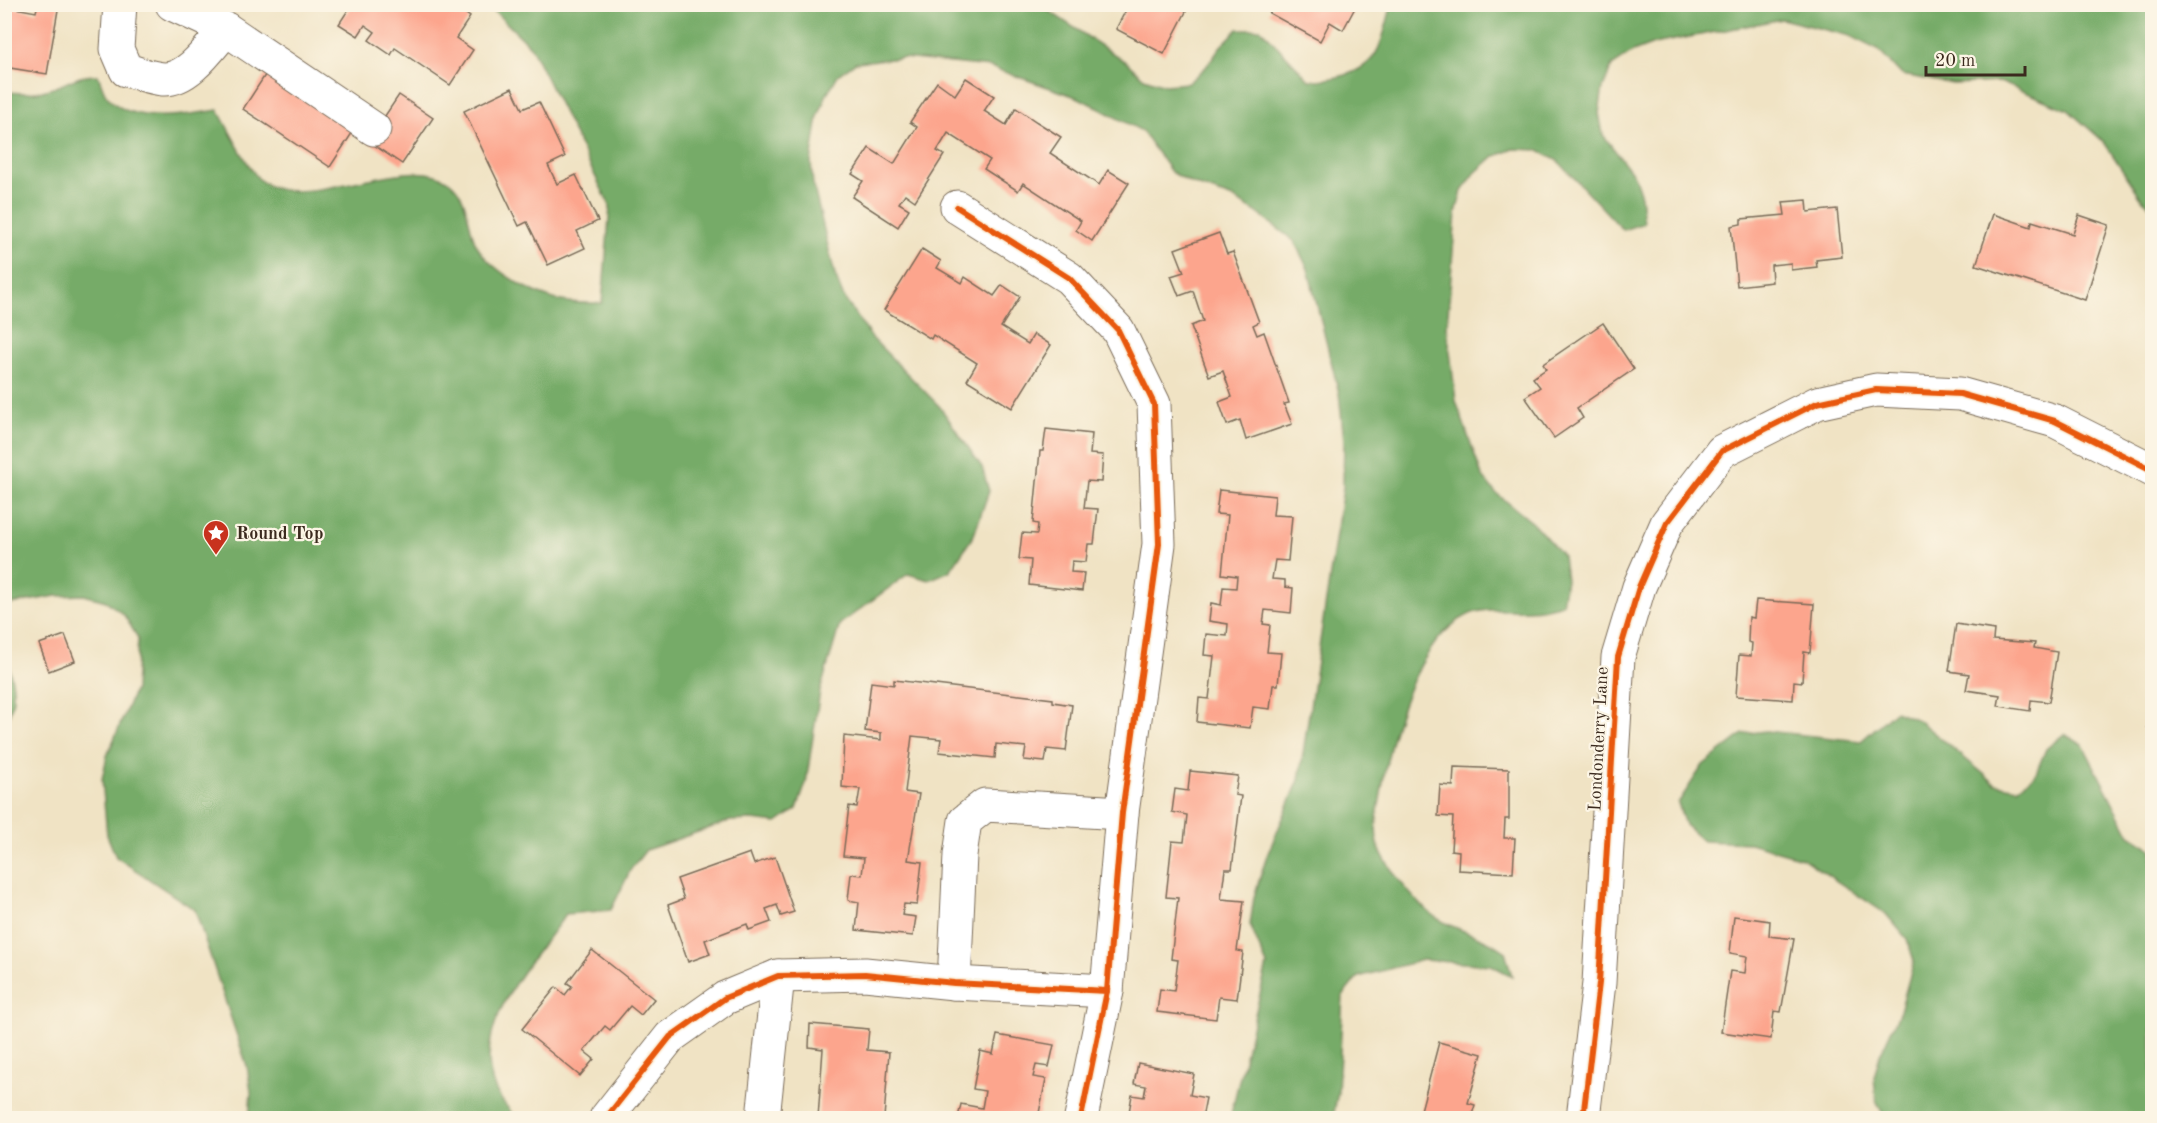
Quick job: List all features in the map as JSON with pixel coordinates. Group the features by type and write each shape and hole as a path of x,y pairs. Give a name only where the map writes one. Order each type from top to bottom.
{"street":[{"path":"120,4 117,49 126,70 165,80 189,70 226,29"},
{"path":"172,4 226,29 374,129"},
{"path":"957,207 1069,278 1118,330 1154,404 1159,544 1122,813 1107,991 1081,1119"},
{"name":"Londonderry Lane","path":"1583,1119 1599,983 1618,657 1639,587 1667,523 1722,451 1817,402 1876,390 1960,394 2001,405 2055,421 2152,470"},
{"path":"954,983 960,855 965,821 985,805 1122,813"},
{"path":"606,1119 670,1037 725,998 778,976 865,974 954,983 1107,991"},
{"path":"764,1119 778,976"}],"green space":[{"path":"488,5 1040,5 1126,62 1144,78 1165,85 1188,83 1206,67 1220,47 1238,29 1261,29 1309,80 1346,75 1363,66 1376,53 1392,5 2152,5 2152,208 2142,199 2104,142 2068,110 2000,82 1953,84 1902,75 1878,50 1850,36 1782,19 1654,44 1633,52 1612,66 1603,87 1599,113 1603,135 1634,175 1641,196 1644,223 1623,230 1558,161 1537,150 1514,149 1493,157 1475,173 1462,191 1456,213 1447,327 1456,401 1482,476 1496,493 1533,523 1563,556 1566,580 1562,604 1531,610 1476,612 1449,628 1433,646 1407,694 1398,720 1385,772 1376,830 1381,852 1415,899 1440,920 1505,951 1512,976 1491,965 1423,960 1358,977 1343,995 1338,1092 1333,1118 1230,1118 1267,965 1250,925 1254,897 1266,858 1299,780 1343,488 1344,441 1339,393 1308,269 1294,241 1256,212 1233,198 1191,183 1171,172 1142,131 1079,98 990,67 903,58 856,62 838,75 826,96 818,117 811,162 813,184 835,275 844,298 871,337 940,407 982,467 989,491 974,535 950,571 929,580 908,574 840,624 820,691 806,783 797,809 777,823 752,820 730,821 646,850 631,869 611,910 566,914 508,995 497,1018 490,1041 489,1064 495,1088 516,1118 249,1118 251,1092 247,1066 195,910 116,857 107,835 102,779 107,756 135,689 138,638 124,615 106,601 84,595 56,596 11,604 5,610 5,92 23,93 47,90 78,78 98,75 107,96 130,112 175,116 218,110 256,175 260,180 278,189 301,191 382,176 408,173 431,174 450,182 461,195 476,244 500,271 523,286 547,297 573,303 602,303 610,206 531,47"},
{"path":"5,653 12,681 13,697 5,724"},
{"path":"1895,711 1918,720 1996,784 2018,788 2035,775 2046,749 2064,734 2083,745 2130,835 2152,849 2152,1118 1885,1118 1876,1100 1874,1077 1880,1055 1900,1011 1914,961 1907,939 1886,914 1802,858 1750,843 1703,841 1685,825 1678,803 1703,765 1743,734 1766,731 1861,741"}],"building":[{"path":"38,4 59,4 47,74 4,67 4,6 36,12"},
{"path":"352,4 452,4 470,17 456,38 473,50 450,85 395,48 391,55 369,40 375,32 365,25 358,36 339,24"},
{"path":"1120,4 1190,4 1164,54 1116,29 1127,8"},
{"path":"1274,4 1357,4 1343,30 1330,22 1320,41 1269,13"},
{"path":"271,66 358,124 330,167 243,109"},
{"path":"966,78 994,96 984,111 1006,125 1016,108 1061,137 1050,153 1099,185 1108,170 1129,183 1092,241 1076,230 1081,221 1023,183 1018,191 984,169 990,160 948,133 937,151 944,155 915,201 905,194 899,203 909,209 898,227 852,197 863,181 852,174 869,148 894,164 917,127 910,122 937,82 955,95"},
{"path":"512,88 522,109 539,102 565,157 548,165 557,184 576,175 598,221 577,231 585,248 548,265 527,222 519,226 464,111"},
{"path":"399,95 433,118 402,164 368,141"},
{"path":"1807,200 1808,212 1837,209 1842,257 1816,260 1817,267 1791,270 1791,263 1771,265 1772,282 1737,286 1731,226 1741,224 1741,219 1785,215 1783,202"},
{"path":"1993,214 2031,227 2032,221 2073,234 2079,215 2109,225 2085,300 1976,265"},
{"path":"1219,233 1227,254 1233,252 1259,322 1253,325 1257,335 1264,332 1289,403 1284,404 1292,424 1246,440 1240,420 1227,425 1219,402 1232,397 1223,371 1209,376 1198,346 1191,326 1203,321 1193,291 1179,296 1171,276 1184,272 1175,249"},
{"path":"922,249 941,261 937,268 962,283 965,277 994,296 1002,285 1020,297 1001,327 1028,344 1034,334 1051,345 1012,408 967,380 977,363 933,335 931,339 884,310"},
{"path":"1603,323 1634,369 1577,408 1583,418 1554,438 1525,397 1540,387 1533,378 1546,369 1543,364"},
{"path":"1046,429 1092,434 1090,454 1103,455 1101,482 1087,481 1084,508 1098,509 1094,544 1088,544 1086,562 1072,561 1071,572 1084,573 1082,591 1029,585 1031,560 1019,559 1022,533 1037,534 1038,524 1033,523 1040,451 1043,451"},
{"path":"1219,490 1275,496 1273,515 1292,516 1288,561 1275,560 1272,579 1285,580 1285,587 1293,588 1291,613 1265,610 1263,624 1270,625 1267,652 1281,653 1278,685 1273,685 1270,709 1253,707 1250,728 1197,722 1199,698 1209,699 1214,656 1204,655 1206,634 1227,636 1228,624 1209,621 1211,603 1221,605 1223,587 1236,588 1237,576 1222,574 1228,515 1216,514"},
{"path":"1756,600 1814,604 1810,653 1804,652 1802,682 1794,681 1793,700 1736,696 1739,655 1751,656 1752,643 1748,642 1749,617 1754,618"},
{"path":"1956,624 1994,630 1993,640 2035,643 2034,648 2057,652 2049,702 2031,700 2030,711 1998,706 2000,695 1966,690 1969,674 1949,671"},
{"path":"65,635 75,661 49,671 39,644"},
{"path":"894,680 1053,699 1053,702 1072,705 1066,751 1047,749 1045,762 1024,760 1026,747 996,744 995,758 939,752 941,739 912,736 905,792 919,794 908,860 922,862 917,905 904,904 902,915 916,917 913,936 856,930 859,902 848,900 851,874 862,875 864,858 843,856 849,806 857,807 860,789 842,787 844,736 881,740 881,733 865,731 871,682 894,685"},
{"path":"2152,699 2152,728 2147,727"},
{"path":"1454,767 1509,769 1509,819 1505,819 1504,838 1515,838 1513,873 1458,870 1459,851 1451,850 1453,817 1438,816 1440,785 1453,786"},
{"path":"1190,771 1238,776 1235,795 1241,796 1232,869 1225,869 1221,899 1244,901 1237,951 1243,952 1237,999 1219,997 1216,1019 1157,1012 1160,989 1174,991 1178,960 1171,959 1178,898 1166,897 1172,841 1184,842 1187,815 1172,812 1175,789 1188,791"},
{"path":"750,853 754,864 775,857 794,912 781,916 777,905 766,909 771,922 749,930 747,924 705,940 710,954 688,962 668,905 684,899 677,879"},
{"path":"1734,916 1770,921 1769,936 1794,939 1781,1012 1774,1011 1771,1039 1721,1032 1730,971 1745,973 1747,956 1730,953"},
{"path":"592,950 654,999 641,1015 630,1006 610,1030 605,1026 584,1051 594,1059 580,1076 522,1029 556,987 565,995 572,986 567,983"},
{"path":"810,1024 869,1029 867,1050 889,1052 884,1118 818,1118 823,1049 809,1047"},
{"path":"997,1035 1054,1045 1049,1067 1036,1065 1033,1077 1046,1079 1038,1118 958,1118 961,1104 982,1108 985,1091 973,1089 980,1051 993,1054"},
{"path":"1439,1042 1482,1054 1468,1103 1475,1105 1471,1118 1419,1118"},
{"path":"1138,1063 1194,1074 1190,1095 1206,1098 1202,1118 1128,1118 1132,1095 1144,1097 1146,1086 1134,1084"}],"cycle path":[{"path":"957,207 1069,278 1118,330 1154,404 1159,544 1122,813 1107,991 1081,1118"},
{"path":"1583,1118 1599,983 1618,657 1639,587 1667,523 1722,451 1817,403 1876,390 1960,394 2055,421 2152,470"},
{"path":"606,1118 670,1037 725,998 778,976 865,974 954,983 1107,991"}],"place":[{"name":"Round Top","path":"216,556"}]}
